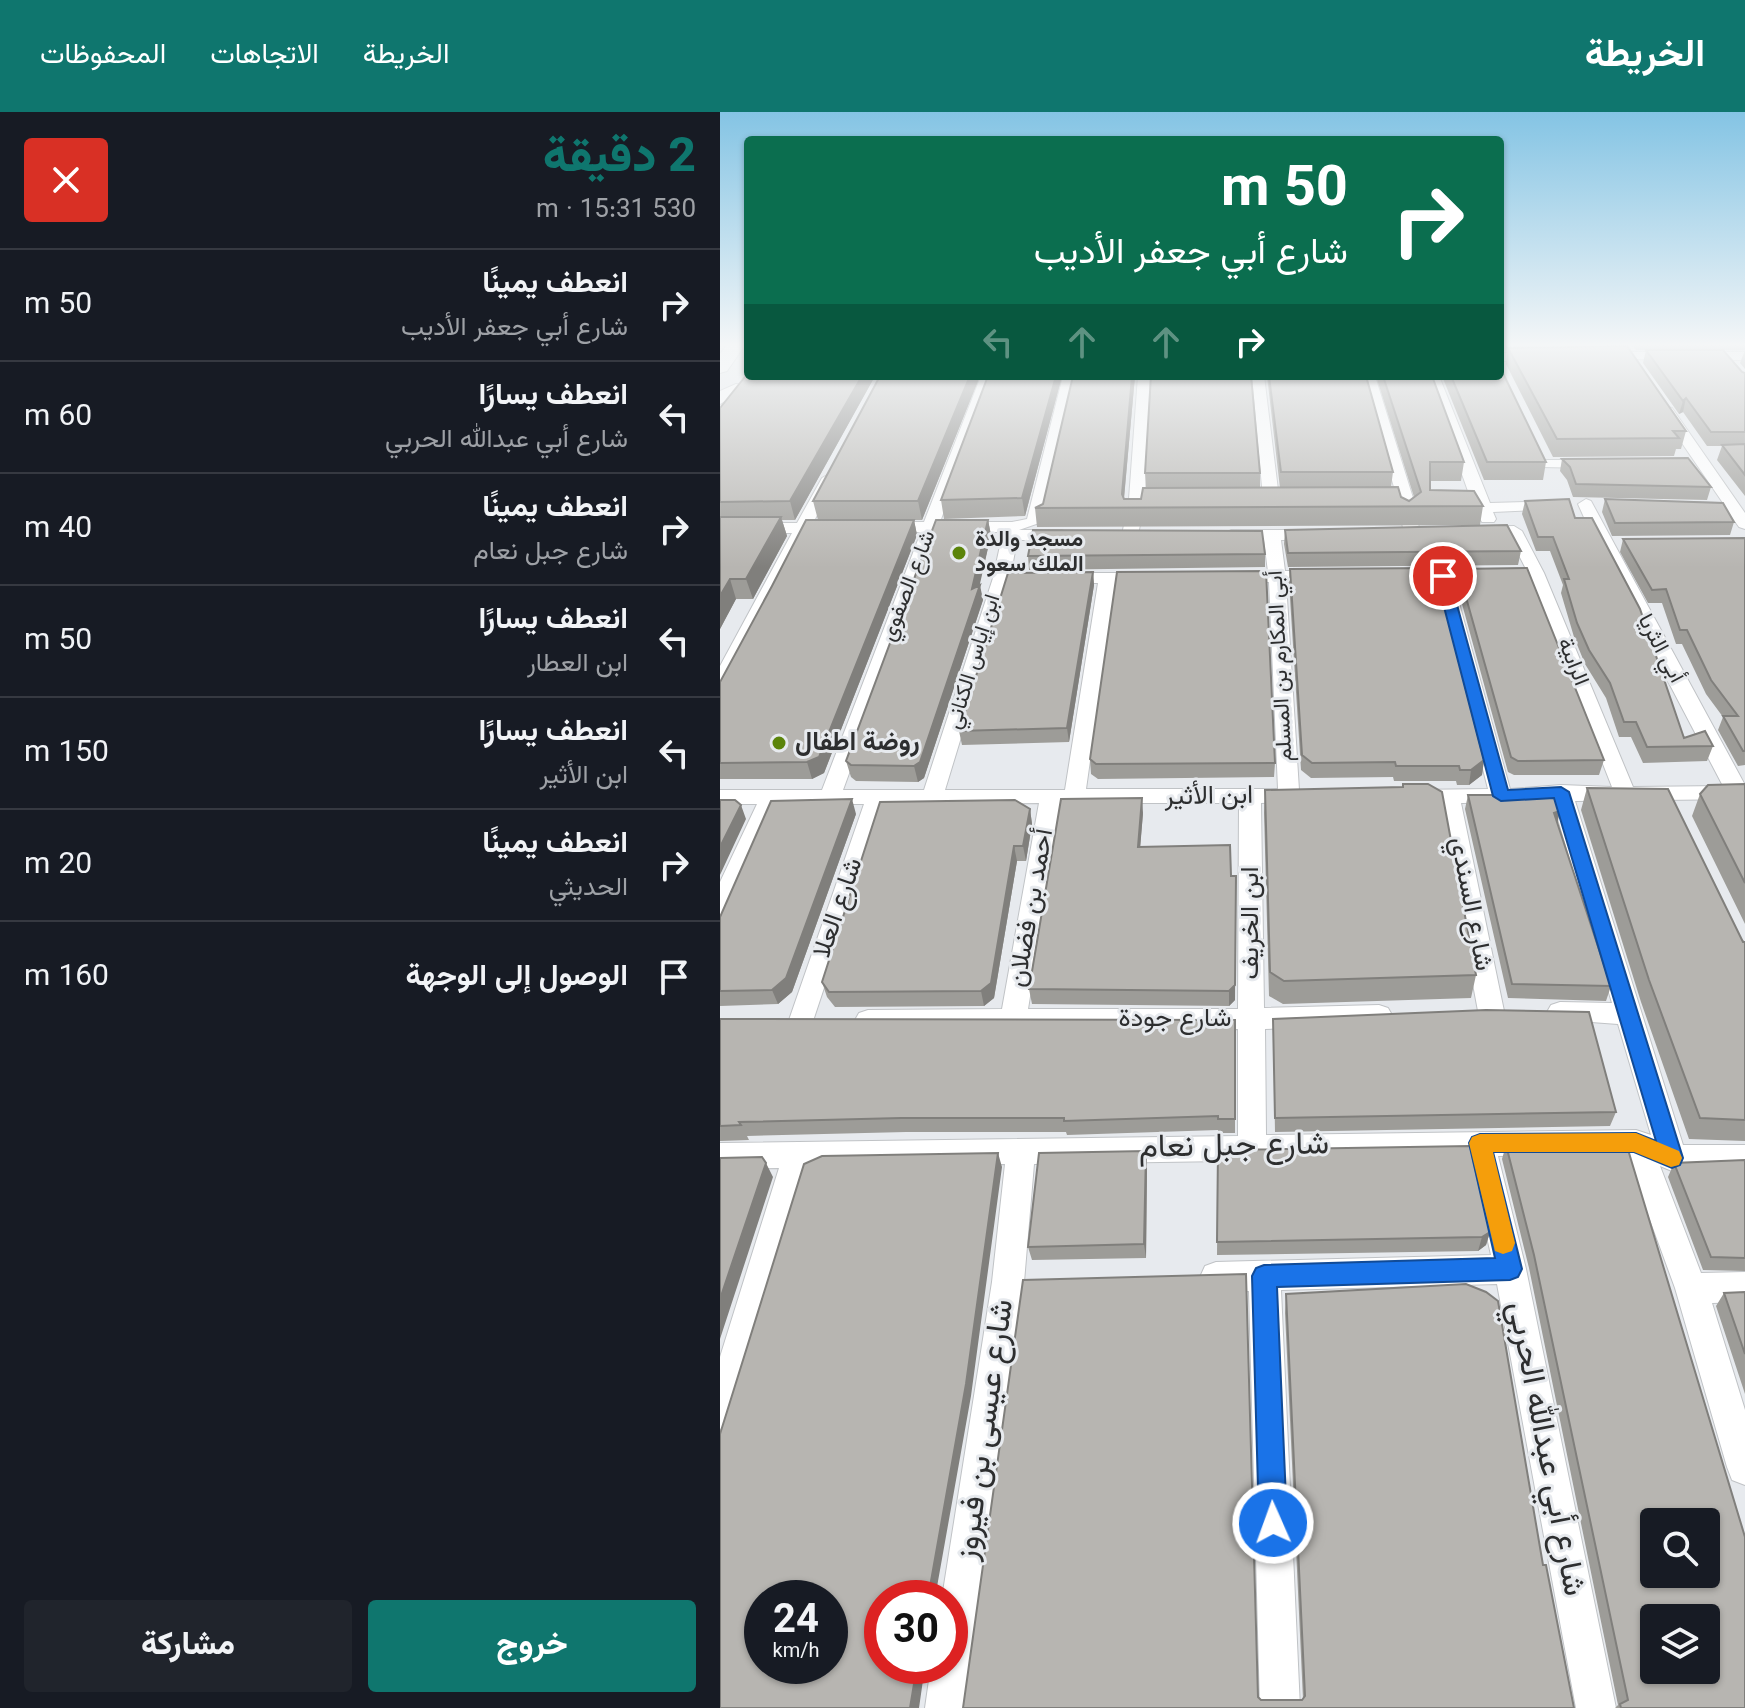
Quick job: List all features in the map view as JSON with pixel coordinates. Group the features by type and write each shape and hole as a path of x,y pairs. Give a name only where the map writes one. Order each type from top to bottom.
{"street":[{"name":"شارع الصفوي","path":"830,796 971,419"},
{"path":"1012,531 1034,522 1059,419"},
{"path":"1131,535 1144,499 1144,419"},
{"path":"1263,419 1271,498"},
{"path":"1379,419 1398,498 1411,533"},
{"path":"1449,419 1494,532 1466,532"},
{"path":"1670,419 1695,459 1725,486 1745,524"},
{"path":"1695,459 1721,453"},
{"path":"720,684 839,459"},
{"path":"1545,464 1608,463"},
{"name":"أبي الثريا","path":"1482,508 1562,499 1594,505 1741,792"},
{"path":"1675,506 1734,508"},
{"path":"720,528 931,527 1086,535"},
{"name":"ابن إياس الكناني","path":"932,797 1001,578 1012,531"},
{"name":"الرابية","path":"1494,532 1514,531 1521,574 1625,794"},
{"path":"1209,535 1334,534"},
{"name":"أبي المكارم بن المسلم","path":"1272,536 1289,796"},
{"path":"1382,576 1521,574"},
{"path":"1215,577 1337,576"},
{"path":"1443,576 1501,796"},
{"path":"1001,578 1169,578"},
{"name":"أحمد بن فضلان","path":"1013,1019 1107,579"},
{"path":"1391,797 1561,792 1741,792"},
{"path":"1561,792 1672,1158"},
{"path":"1666,793 1679,821"},
{"path":"720,908 771,796"},
{"name":"شارع العلا","path":"802,1020 877,796"},
{"name":"ابن الأثير","path":"720,797 1318,796"},
{"name":"ابن الخريف","path":"1250,797 1252,1146"},
{"name":"شارع السندي","path":"1449,797 1491,1011"},
{"path":"1459,1012 1629,1014"},
{"name":"شارع جودة","path":"770,1020 1251,1019 1411,1014"},
{"path":"1636,1142 1691,1288 1745,1467"},
{"name":"شارع جبل نعام","path":"720,1156 1636,1142 1672,1158 1745,1158"},
{"name":"شارع أبي عبدالله الحربي","path":"1480,1143 1510,1269 1596,1708"},
{"name":"شارع عيسى بن فيروز","path":"945,1708 1023,1282 1021,1150"},
{"path":"720,1412 798,1154"},
{"path":"1189,1278 1510,1269"},
{"path":"1264,1276 1280,1708"},
{"path":"1691,1288 1745,1287"}],"building":[{"path":"720,419 837,419 790,501 720,502"},
{"path":"857,419 952,419 918,501 813,501"},
{"path":"972,419 1044,419 1022,498 941,500"},
{"path":"1063,419 1128,419 1124,499 1141,499 1143,488 1398,487 1401,497 1409,501 1421,492 1397,419 1448,419 1464,462 1430,462 1430,490 1474,491 1483,506 1035,508 1043,504"},
{"path":"1148,419 1255,419 1260,473 1145,473"},
{"path":"1274,419 1378,419 1393,472 1281,472"},
{"path":"1469,419 1525,419 1546,462 1487,462"},
{"path":"1546,419 1678,419 1686,431 1673,431 1679,438 1557,439"},
{"path":"1702,419 1745,419 1745,432 1711,432"},
{"path":"1745,444 1745,475 1722,445"},
{"path":"1688,458 1711,487 1576,484 1570,467 1562,459"},
{"path":"1569,499 1575,518 1592,518 1640,609 1684,738 1705,731 1713,746 1647,747 1636,722 1624,722 1610,683 1589,650 1577,623 1564,579 1569,579 1553,537 1538,537 1525,501"},
{"path":"1605,499 1723,503 1734,522 1615,523"},
{"path":"720,517 781,517 746,579 730,579 720,596"},
{"path":"806,520 914,520 819,757 807,762 720,763 720,682"},
{"path":"936,520 988,520 972,589 980,585 920,762 914,766 851,765 846,761"},
{"path":"1507,525 1521,551 1288,553 1285,530"},
{"path":"1033,530 1262,531 1265,554 1028,556"},
{"path":"1745,538 1743,751 1723,716 1738,716 1711,680 1687,630 1680,630 1666,589 1652,590 1623,539"},
{"path":"1435,568 1484,760 1471,770 1460,770 1459,766 1396,766 1395,762 1312,763 1302,755 1290,569"},
{"path":"1527,568 1604,760 1518,761 1511,757 1458,569"},
{"path":"1266,571 1275,763 1096,764 1090,759 1117,572"},
{"path":"1093,572 1067,728 959,731 1008,573"},
{"path":"1403,784 1428,784 1442,792 1476,975 1284,981 1270,972 1265,790 1403,787"},
{"path":"1745,784 1745,883 1700,794 1708,785"},
{"path":"1587,788 1668,789 1745,942 1745,1120 1700,1118 1649,980"},
{"path":"1468,795 1556,795 1560,811 1554,813 1611,986 1512,984"},
{"path":"1142,798 1138,847 1230,845 1231,876 1236,876 1235,985 1229,991 1029,989 1061,799"},
{"path":"852,799 786,978 772,990 720,991 720,917 771,801"},
{"path":"720,800 735,800 741,805 720,847"},
{"path":"1015,800 1030,809 1023,846 1014,846 991,983 981,991 829,992 822,982 880,802"},
{"path":"1486,1010 1589,1012 1616,1112 1275,1118 1273,1019"},
{"path":"720,1019 1235,1020 1235,1119 1218,1119 1218,1116 1064,1121 1064,1118 901,1118 739,1122 741,1125 720,1126"},
{"path":"1626,1143 1745,1537 1745,1708 1621,1708 1620,1704 1628,1700 1534,1255 1506,1145"},
{"path":"1470,1146 1490,1232 1482,1237 1217,1242 1218,1150"},
{"path":"1146,1151 1144,1244 1028,1247 1039,1153"},
{"path":"998,1153 966,1384 931,1580 864,1580 864,1684 914,1684 910,1708 720,1708 720,1434 804,1164 822,1156"},
{"path":"762,1157 766,1163 720,1299 720,1158"},
{"path":"1745,1160 1745,1258 1711,1257 1674,1163"},
{"path":"1246,1274 1258,1697 1261,1700 1302,1700 1305,1696 1286,1294 1466,1284 1498,1301 1543,1565 1546,1565 1574,1708 963,1708 1023,1280"},
{"path":"1745,1292 1745,1354 1724,1293"}],"slow traffic":[{"path":"1503,1243 1480,1143 1636,1142 1671,1158"}],"place":[{"name":"مسجد والدة الملك سعود","path":"959,553"},
{"name":"روضة اطفال","path":"779,743"}],"route":[{"path":"1273,1523 1264,1276 1510,1269 1480,1143 1636,1142 1672,1158 1561,792 1501,796 1443,576"}]}
